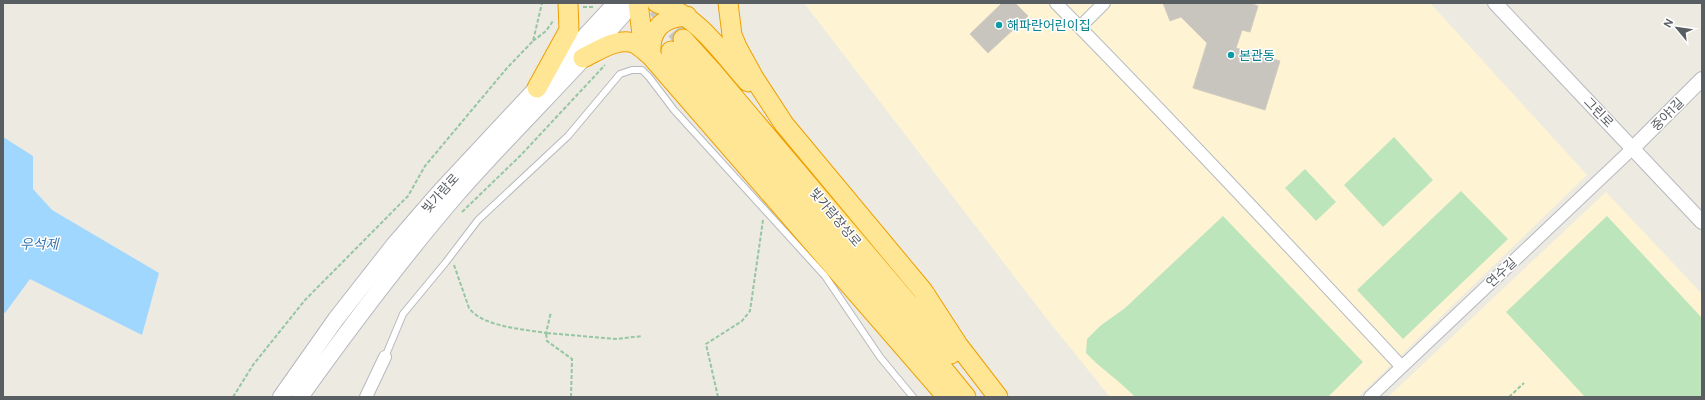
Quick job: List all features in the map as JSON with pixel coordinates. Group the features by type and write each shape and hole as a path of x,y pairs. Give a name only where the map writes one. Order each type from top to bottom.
{"highway":[{"path":"638,3 642,34 646,47 651,56"},
{"path":"657,3 686,16 698,26 784,124 922,291 958,345 998,397"},
{"path":"728,3 732,36 737,47 754,78 784,124"},
{"path":"537,88 569,30 568,5"},
{"path":"651,56 650,43 658,28 671,18 686,16"},
{"path":"583,58 615,43 628,42 636,44 651,56 947,397"},
{"name":"빛가람장성로","path":"966,397 677,45 757,124 986,397"}],"main road":[{"name":"빛가람로","path":"300,397 340,340 430,227 458,194 633,3"},
{"name":"빛가람로","path":"281,397 336,319 394,245 439,193 612,8"}],"street":[{"path":"1056,3 1080,26 1206,158 1401,366"},
{"path":"1080,26 1104,3"},
{"name":"그린로","path":"1495,3 1702,222"},
{"name":"중야1길","path":"1633,148 1702,80"},
{"name":"연수길","path":"1370,397 1633,148"},
{"path":"366,397 385,357"}],"lane":[{"path":"385,357 403,314 478,220 568,136 620,74 632,70 642,70 674,110 825,276 880,357 914,397"}],"path":[{"path":"533,41 542,3"},
{"path":"233,397 253,365 305,300 408,196 425,166 507,68 533,41 546,31 560,9 568,5 612,8"},
{"path":"459,214 521,155 609,61"},
{"path":"718,397 706,344 742,321 750,311 765,211"},
{"path":"450,256 465,301 473,314 500,324 546,333 617,339 642,336"},
{"path":"551,312 546,333 548,341 572,359 571,397"},
{"path":"1509,397 1524,383"}],"shaded area":[{"path":"804,3 1430,3 1587,175 1358,397 1110,397 1047,319"},
{"path":"1606,192 1702,294 1702,397 1388,397"}],"green space":[{"path":"1394,137 1433,180 1383,227 1344,185"},
{"path":"1305,169 1336,202 1316,221 1285,188"},
{"path":"1461,191 1508,239 1403,339 1357,290"},
{"path":"1223,216 1363,362 1328,397 1135,397 1086,353 1087,339 1100,326 1125,308"},
{"path":"1607,216 1702,318 1701,397 1585,397 1506,312"}],"water":[{"name":"우석제","path":"3,137 33,156 33,189 52,210 159,273 142,335 30,279 5,313 3,312"}],"building":[{"name":"해파란어린이집","path":"1002,3 1015,3 1028,16 988,53 970,34"},
{"name":"본관동","path":"1163,3 1250,3 1258,6 1250,32 1242,30 1236,48 1280,61 1265,110 1193,88 1207,43 1181,17 1170,21"}],"tunnel":[{"path":"657,8 683,39"}],"place":[{"name":"해파란어린이집","path":"999,25"},
{"name":"본관동","path":"1231,55"}]}
